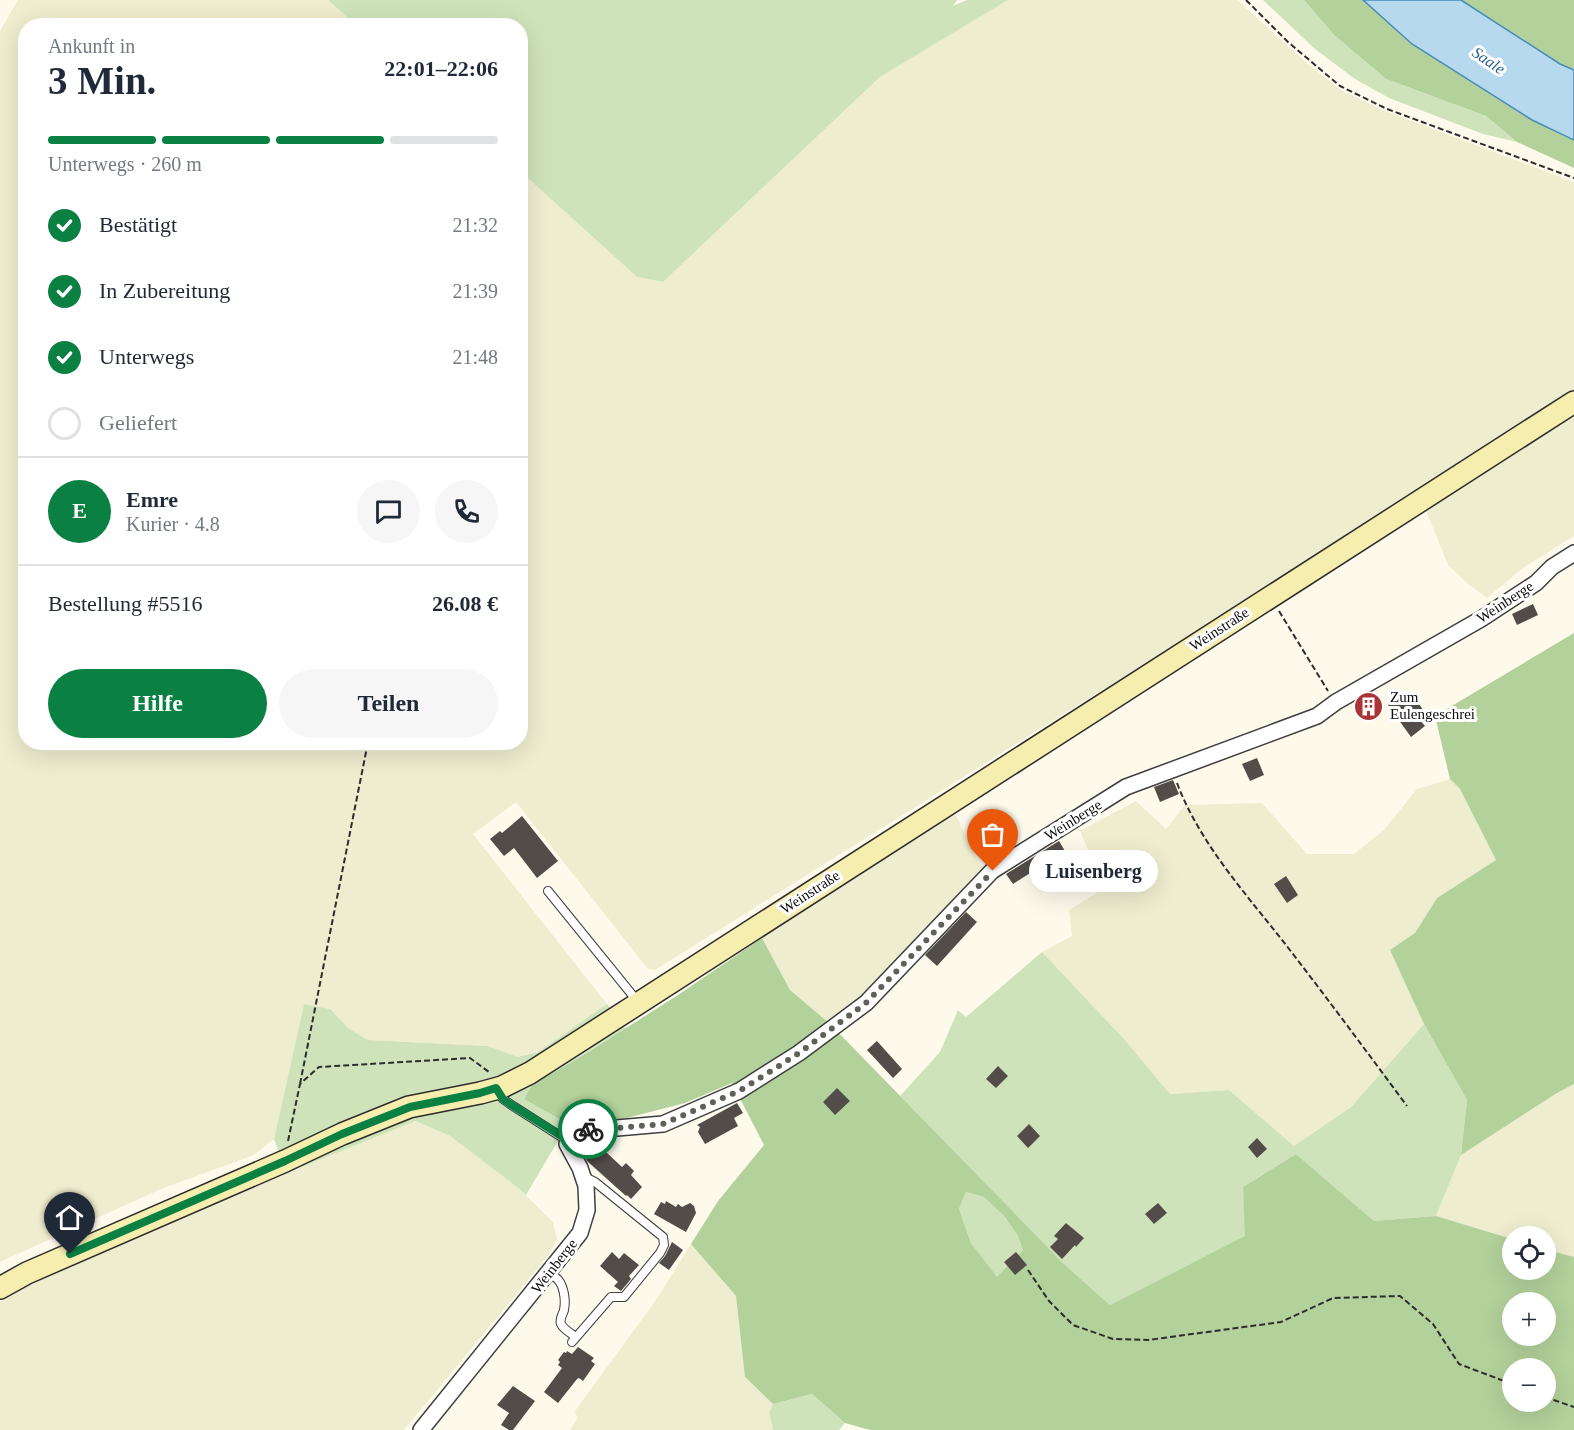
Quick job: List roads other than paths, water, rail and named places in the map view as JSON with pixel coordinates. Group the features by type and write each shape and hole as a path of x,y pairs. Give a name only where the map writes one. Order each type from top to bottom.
{"street":[{"name":"Weinstraße","path":"0,1288 27,1273 342,1134 410,1107 499,1088 530,1073 1574,402"},
{"name":"Weinberge","path":"421,1430 580,1233 587,1210 586,1186 567,1144 570,1135 580,1130 663,1124 739,1091 799,1053 866,1003 993,871 1126,787 1317,716 1336,702 1481,619 1536,583 1552,567 1574,553"}],"lane":[{"path":"548,891 639,1003"},
{"path":"499,1088 503,1099 568,1140"},
{"path":"555,1277 560,1280 563,1288 565,1307 560,1321 561,1326 574,1339 611,1297 624,1297 664,1245 663,1237 595,1182 583,1176"}],"water":[{"name":"Saale","path":"1363,0 1461,0 1560,64 1574,70 1574,140 1532,120 1412,44"}],"place":[{"name":"Zum Eulengeschrei","path":"1369,706"},
{"name":"Luisenberg","path":"993,871"}]}
